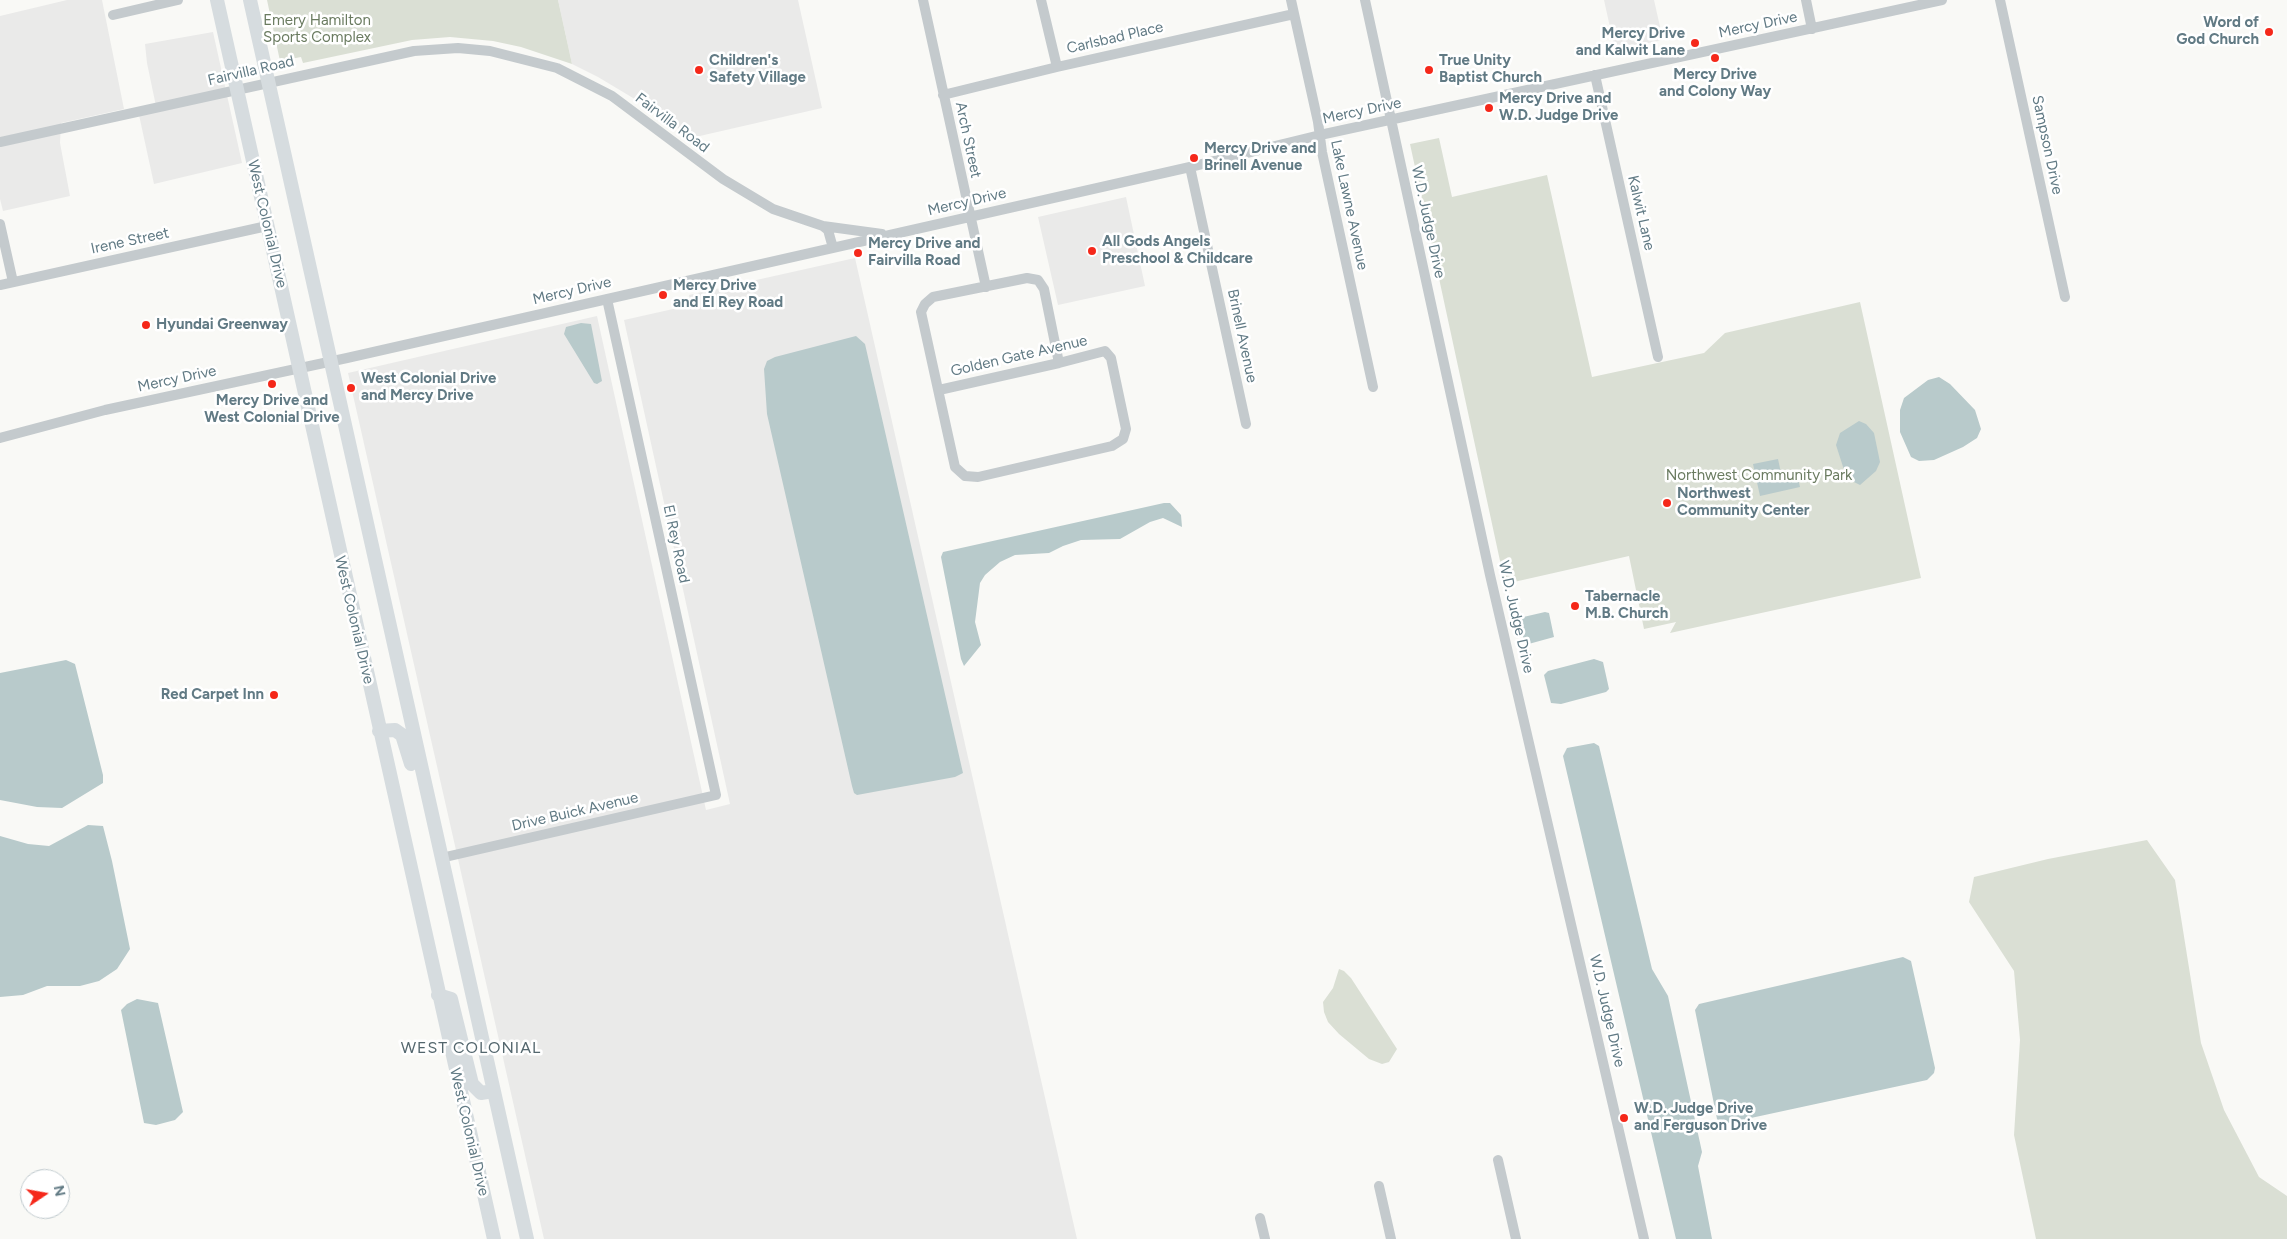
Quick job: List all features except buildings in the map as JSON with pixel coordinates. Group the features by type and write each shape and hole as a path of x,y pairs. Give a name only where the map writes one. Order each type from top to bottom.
{"highway":[{"name":"West Colonial Drive","path":"217,0 494,1239"},
{"path":"250,0 527,1239"},
{"path":"379,730 395,730 402,735 410,756 424,820 436,831"},
{"path":"438,995 450,999 472,1084 481,1093 494,1091"}],"street":[{"path":"114,16 178,0"},
{"name":"Arch Street","path":"923,0 986,286"},
{"path":"1042,0 1057,67"},
{"name":"Lake Lawne Avenue","path":"1291,0 1373,387"},
{"name":"W.D. Judge Drive","path":"1365,0 1490,575 1644,1239"},
{"path":"1806,0 1812,29"},
{"name":"Mercy Drive","path":"0,438 105,410 1190,168 1391,120 1942,0"},
{"name":"Sampson Drive","path":"2000,0 2065,297"},
{"name":"Carlsbad Place","path":"943,95 1057,67 1294,14"},
{"name":"Fairvilla Road","path":"0,142 414,51 458,48 490,51 520,57 557,68 612,96 723,179 773,209 823,226 888,235"},
{"name":"Kalwit Lane","path":"1595,75 1658,357"},
{"name":"Brinell Avenue","path":"1190,168 1246,424"},
{"path":"0,224 13,282"},
{"name":"Irene Street","path":"0,285 267,226"},
{"path":"823,226 828,230 833,248"},
{"path":"939,390 920,312 933,297 1027,278 1038,280 1044,289 1059,363"},
{"name":"El Rey Road","path":"606,299 716,795"},
{"name":"Golden Gate Avenue","path":"1105,351 1111,358 1126,428 1123,439 1112,446 978,477 965,476 955,467 939,390 1105,351"},
{"name":"Drive Buick Avenue","path":"442,858 716,795"},
{"path":"1498,1160 1516,1239"},
{"path":"1379,1186 1391,1239"},
{"path":"1260,1218 1265,1239"}],"shaded area":[{"path":"67,0 102,0 124,109 61,123 60,143 70,196 3,211 0,199 0,16"},
{"name":"Children's Safety Village","path":"558,0 798,0 822,108 691,138 653,110 598,77 572,64"},
{"path":"1604,0 1654,0 1663,40 1615,50"},
{"path":"213,32 242,163 154,184 139,115 157,111 145,44"},
{"name":"All Gods Angels Preschool & Childcare","path":"1126,197 1145,286 1058,305 1038,217"},
{"path":"855,258 1077,1239 544,1239 348,373 597,316 706,810 730,804 624,320 691,305 689,295"},
{"path":"581,323 591,324 602,381 597,384 594,383 564,334 566,327"},
{"path":"856,336 865,344 963,773 955,777 857,795 854,793 852,786 767,414 764,369 767,361 775,357"},
{"path":"1939,377 1950,384 1975,410 1981,429 1977,438 1963,447 1934,460 1919,461 1911,457 1900,432 1900,410 1904,398 1928,380"},
{"path":"1859,421 1866,424 1874,433 1880,462 1876,471 1860,485 1846,476 1836,445 1840,433"},
{"path":"1778,459 1781,473 1796,470 1800,487 1760,496 1753,464"},
{"path":"1170,503 1181,515 1182,527 1163,518 1150,522 1120,539 1081,540 1049,553 1015,555 1000,562 985,575 980,583 975,622 981,645 964,666 941,557 943,552"},
{"path":"1545,612 1549,613 1554,637 1525,645 1519,618"},
{"path":"1594,659 1603,662 1609,689 1606,692 1561,704 1551,703 1544,675 1548,671"},
{"path":"66,660 75,664 103,775 103,783 62,808 37,807 0,800 0,673"},
{"path":"1594,743 1599,746 1652,969 1668,996 1702,1152 1698,1166 1712,1239 1676,1239 1563,756 1567,748"},
{"path":"88,825 103,826 130,949 117,969 99,981 80,986 47,986 23,995 0,997 0,836 28,844 49,846"},
{"path":"1903,957 1911,961 1935,1068 1934,1073 1927,1080 1723,1124 1717,1119 1695,1010 1699,1004"},
{"path":"137,999 158,1003 183,1112 175,1120 156,1125 144,1123 121,1010 127,1004"}],"green space":[{"name":"Emery Hamilton Sports Complex","path":"267,0 558,0 572,64 521,47 493,41 450,37 412,40 303,63 301,57 280,61"},
{"name":"Northwest Community Park","path":"1439,138 1452,197 1547,175 1592,377 1704,353 1725,333 1860,302 1921,578 1670,633 1676,622 1644,629 1629,556 1505,584 1410,144"},
{"path":"2147,840 2175,880 2201,1043 2224,1110 2259,1177 2287,1196 2287,1239 2036,1239 2014,1135 2020,1040 2014,971 1969,902 1974,877 2048,859"},
{"path":"1339,969 1351,978 1397,1049 1389,1062 1382,1064 1369,1059 1339,1034 1328,1022 1323,1002 1333,988"}],"place":[{"name":"Word of God Church","path":"2269,32"},
{"name":"Mercy Drive and Kalwit Lane","path":"1695,43"},
{"name":"Mercy Drive and Colony Way","path":"1715,58"},
{"name":"Children's Safety Village","path":"699,70"},
{"name":"True Unity Baptist Church","path":"1429,70"},
{"name":"Mercy Drive and W.D. Judge Drive","path":"1489,108"},
{"name":"Mercy Drive and Brinell Avenue","path":"1194,158"},
{"name":"All Gods Angels Preschool & Childcare","path":"1092,251"},
{"name":"Mercy Drive and Fairvilla Road","path":"858,253"},
{"name":"Mercy Drive and El Rey Road","path":"663,295"},
{"name":"Hyundai Greenway","path":"146,325"},
{"name":"Mercy Drive and West Colonial Drive","path":"272,384"},
{"name":"West Colonial Drive and Mercy Drive","path":"351,388"},
{"name":"Northwest Community Center","path":"1667,503"},
{"name":"Tabernacle M.B. Church","path":"1575,606"},
{"name":"Red Carpet Inn","path":"274,695"},
{"name":"W.D. Judge Drive and Ferguson Drive","path":"1624,1118"}],"district":[{"name":"WEST COLONIAL","path":"471,1048"}]}
